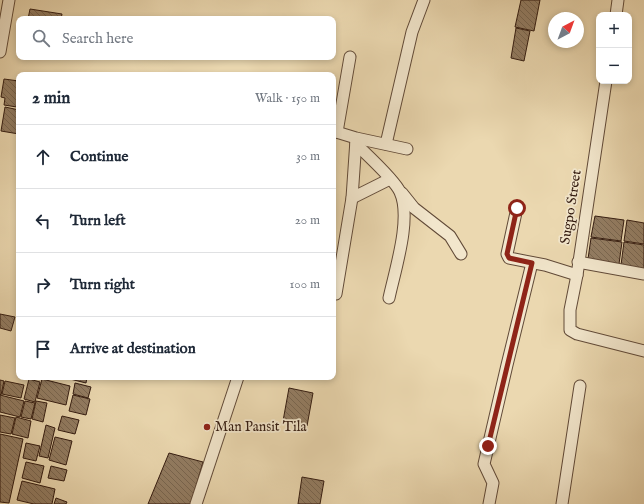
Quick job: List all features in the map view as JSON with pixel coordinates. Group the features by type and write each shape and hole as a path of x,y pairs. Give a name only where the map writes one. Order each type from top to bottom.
{"street":[{"path":"0,52 9,0"},
{"path":"386,144 412,32 424,0"},
{"path":"616,12 618,0"},
{"path":"336,127 350,57"},
{"name":"Sugpo Street","path":"606,84 577,275 570,310 570,330 578,334 644,351"},
{"path":"336,132 356,141 386,144 407,149"},
{"path":"356,141 414,208 450,236 461,254"},
{"path":"336,294 352,198 356,141"},
{"path":"352,198 390,179"},
{"path":"389,298 404,228 405,214 400,191"},
{"path":"517,208 507,254 509,258 577,275"},
{"path":"578,262 644,274"},
{"path":"489,504 492,483 484,464 532,263"},
{"path":"196,504 237,380"},
{"path":"562,504 580,386"}],"building":[{"path":"521,0 540,0 534,31 515,27"},
{"path":"30,9 62,14 62,16 29,16"},
{"path":"516,28 530,31 524,61 511,58"},
{"path":"4,79 16,81 16,107 4,105 5,98 1,97"},
{"path":"5,107 16,109 16,134 1,131"},
{"path":"595,216 624,220 621,241 591,237"},
{"path":"627,220 644,223 644,244 624,241"},
{"path":"591,238 622,242 619,264 588,259"},
{"path":"624,242 644,245 644,269 621,265"},
{"path":"0,314 15,317 11,331 0,328"},
{"path":"0,380 4,381 1,395 0,394"},
{"path":"29,380 40,382 35,402 24,399"},
{"path":"42,380 70,386 66,405 37,398"},
{"path":"74,380 86,380 86,383"},
{"path":"5,381 24,385 21,398 2,394"},
{"path":"75,383 91,387 88,398 73,394"},
{"path":"289,388 313,393 307,426 283,421"},
{"path":"0,395 24,401 20,417 0,412"},
{"path":"73,395 90,399 86,415 69,411"},
{"path":"25,401 35,403 31,419 21,417"},
{"path":"36,401 47,403 43,422 32,419"},
{"path":"0,415 15,418 11,434 0,432"},
{"path":"62,416 79,420 75,434 58,430"},
{"path":"16,417 31,421 28,438 12,434"},
{"path":"46,425 55,428 48,458 39,456"},
{"path":"0,434 23,439 9,503 0,502"},
{"path":"55,437 72,441 66,465 49,460"},
{"path":"26,443 40,446 36,461 23,458"},
{"path":"169,453 203,462 191,504 148,504"},
{"path":"26,462 44,466 40,483 22,478"},
{"path":"51,466 67,470 64,481 48,478"},
{"path":"302,477 324,481 320,504 298,504"},
{"path":"22,481 55,489 52,504 34,504 17,500"},
{"path":"56,498 67,502 66,504 54,504"}],"place":[{"name":"Man Pansit Tila","path":"207,427"}],"route":[{"path":"488,446 532,263 509,258 507,254 517,208"}]}
